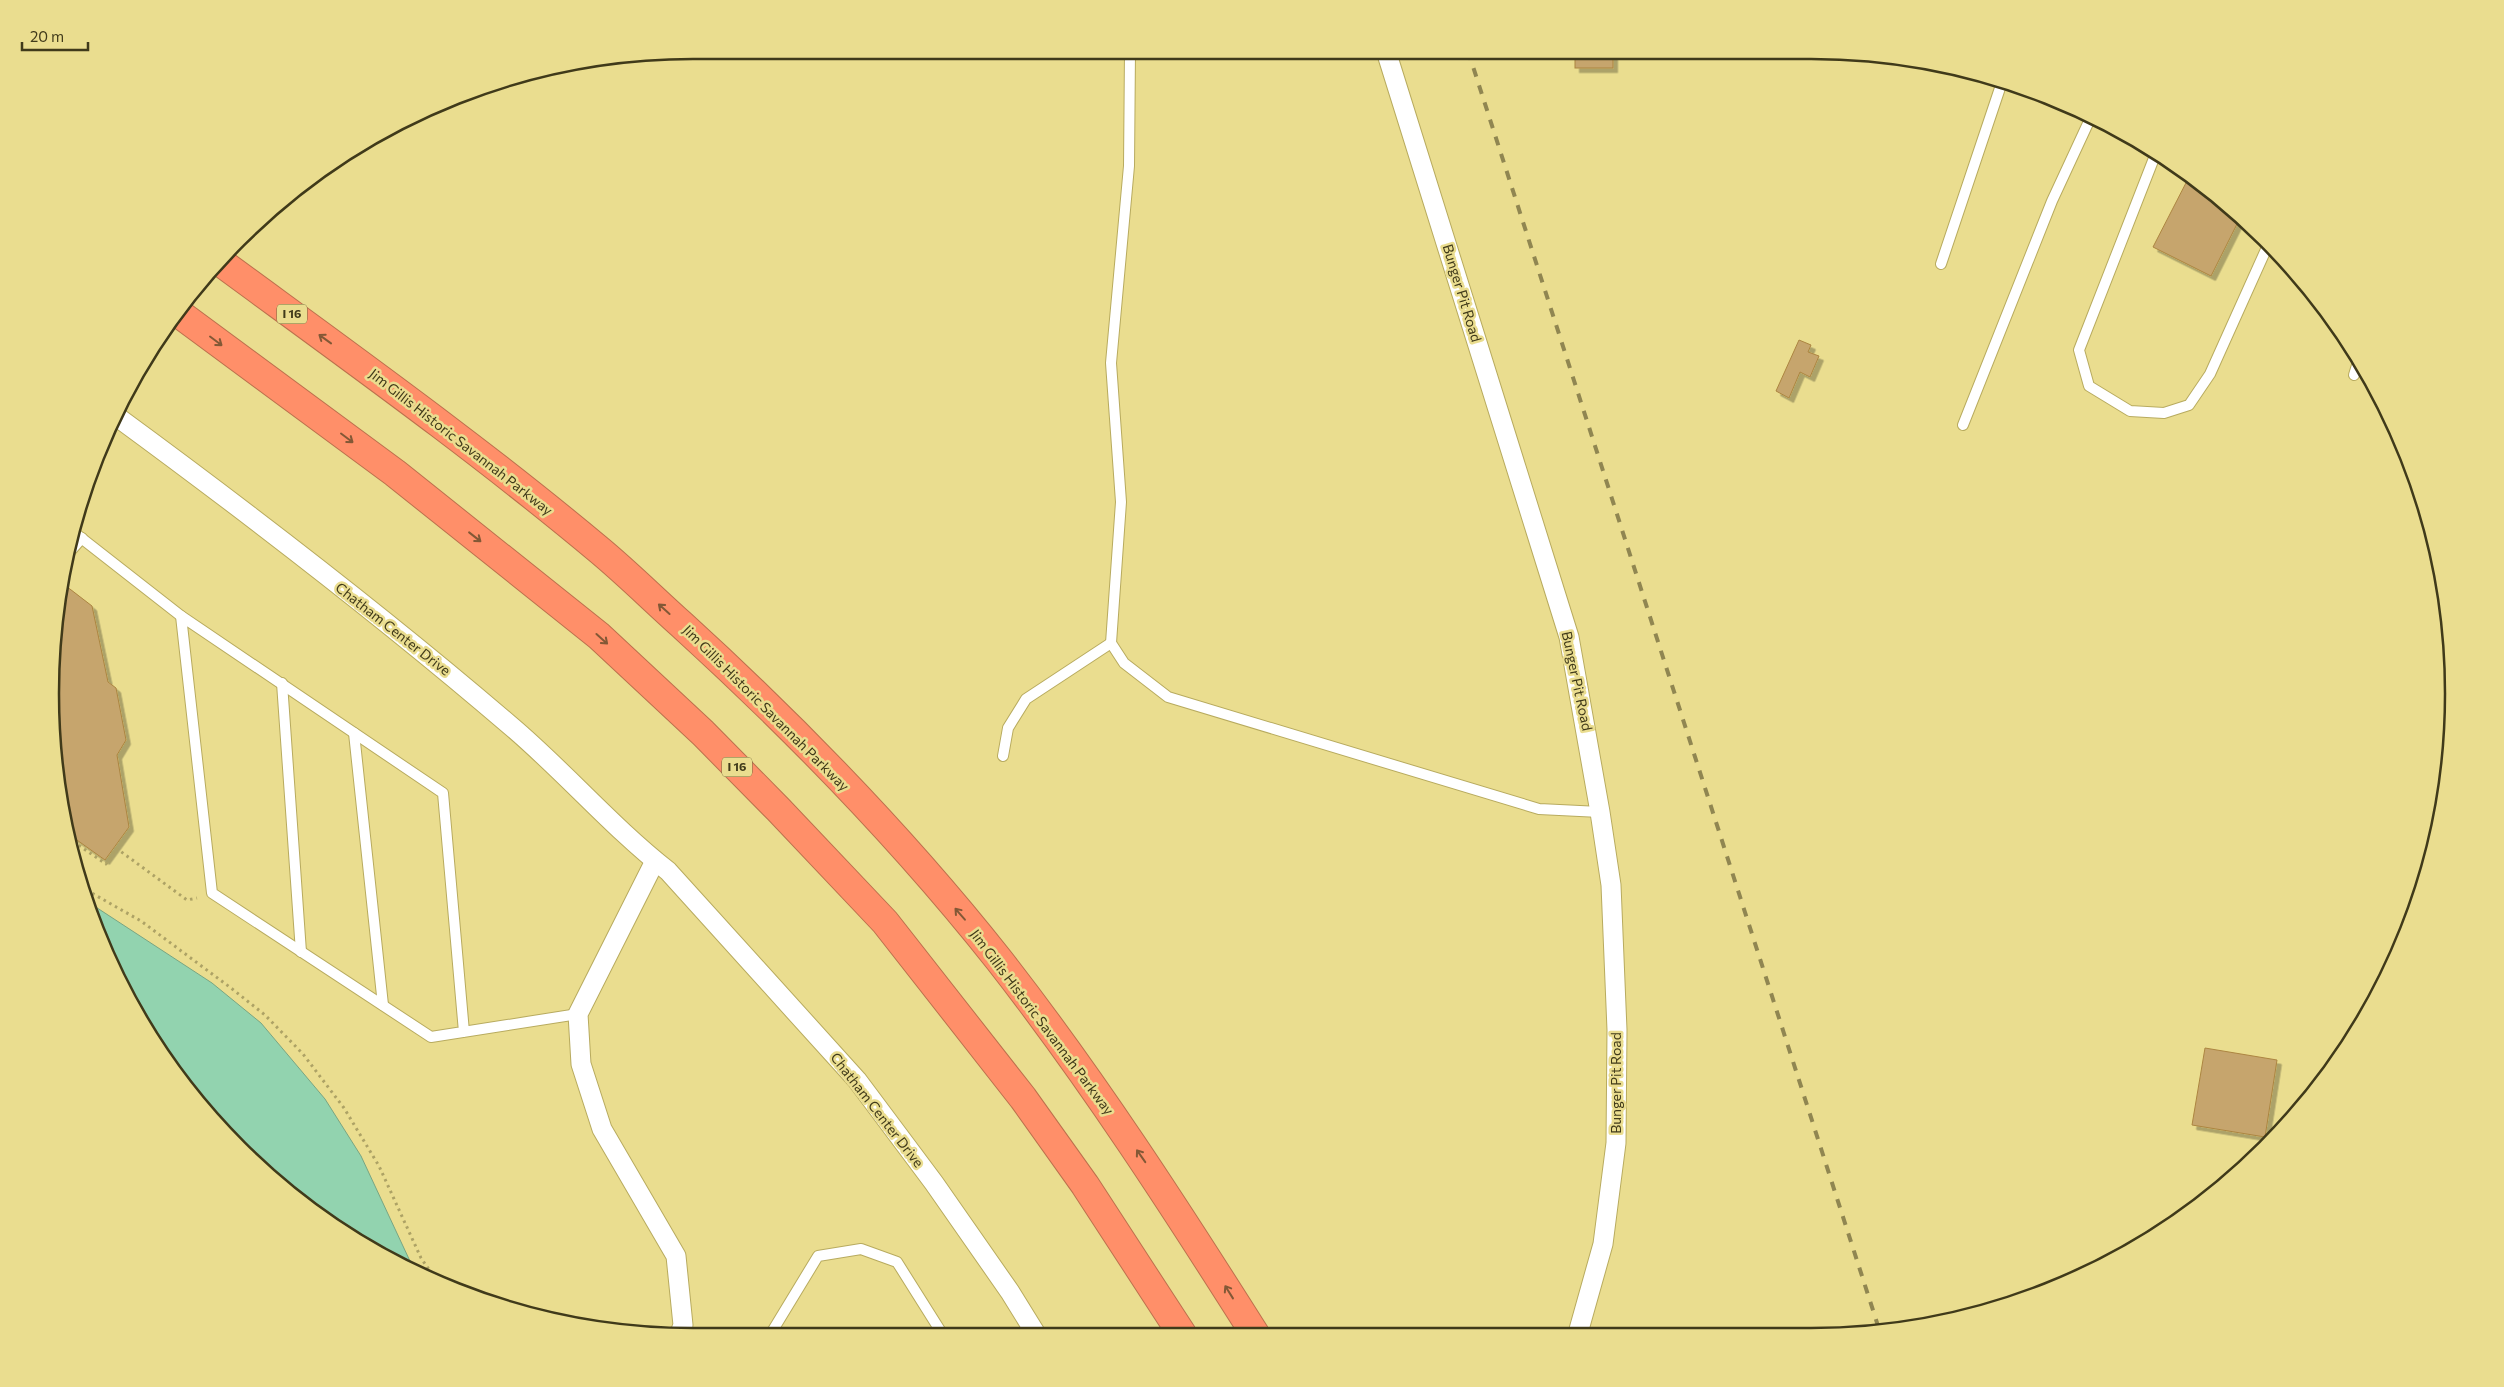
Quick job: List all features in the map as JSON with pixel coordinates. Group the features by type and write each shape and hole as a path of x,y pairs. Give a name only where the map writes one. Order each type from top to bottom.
{"highway":[{"name":"Jim Gillis Historic Savannah Parkway","path":"225,266 413,404 600,550 720,659 807,745 901,846 997,958 1071,1055 1156,1177 1251,1328"},
{"name":"I 16","path":"183,317 395,474 599,636 703,733 771,802 886,922 1023,1098 1085,1185 1178,1328"}],"street":[{"name":"Bunger Pit Road","path":"1388,59 1569,637 1600,812 1610,885 1617,1030 1616,1143 1602,1244 1579,1328"},
{"name":"Chatham Center Drive","path":"121,420 242,511 444,669 551,761 655,861 668,871 857,1080 934,1183 1010,1292 1032,1328"},
{"path":"655,861 578,1014 581,1064 602,1129 676,1256 682,1328"}],"lane":[{"path":"1130,59 1129,166 1111,363 1121,502 1111,643 1124,662 1168,697 1530,807 1600,812"},
{"path":"1941,264 2000,88"},
{"path":"1963,424 2052,201 2088,123"},
{"path":"2153,160 2079,350 2089,386 2130,411 2164,412 2189,405 2210,374 2265,251"},
{"path":"2354,375 2356,369"},
{"path":"79,536 181,616 443,792 464,1032"},
{"path":"77,544 82,538"},
{"path":"181,616 212,893 431,1037 578,1014"},
{"path":"1003,756 1008,728 1026,699 1111,643"},
{"path":"282,684 302,952"},
{"path":"354,733 383,1005"},
{"path":"774,1328 818,1256 861,1249 897,1262 939,1328"}],"path":[{"path":"77,844 106,864 116,848 187,900 212,893"},
{"path":"90,892 142,921 231,988 265,1015 304,1054 344,1108 379,1166 421,1258 429,1270"}],"shaded area":[{"path":"95,907 212,983 261,1023 325,1099 361,1156 411,1262 376,1243 307,1197 275,1171 216,1112 190,1080 144,1011 124,974"}],"building":[{"path":"1575,59 1613,59 1613,68 1575,68"},
{"path":"2186,182 2237,224 2211,276 2153,247"},
{"path":"1799,340 1811,345 1808,352 1819,356 1810,377 1800,372 1789,398 1776,391"},
{"path":"68,588 92,606 108,682 116,688 126,740 117,755 129,827 105,860 76,839 64,776 59,694 60,652"},
{"path":"2205,1048 2277,1060 2264,1137 2192,1125"}],"railway":[{"path":"1471,59 1878,1325"}]}
